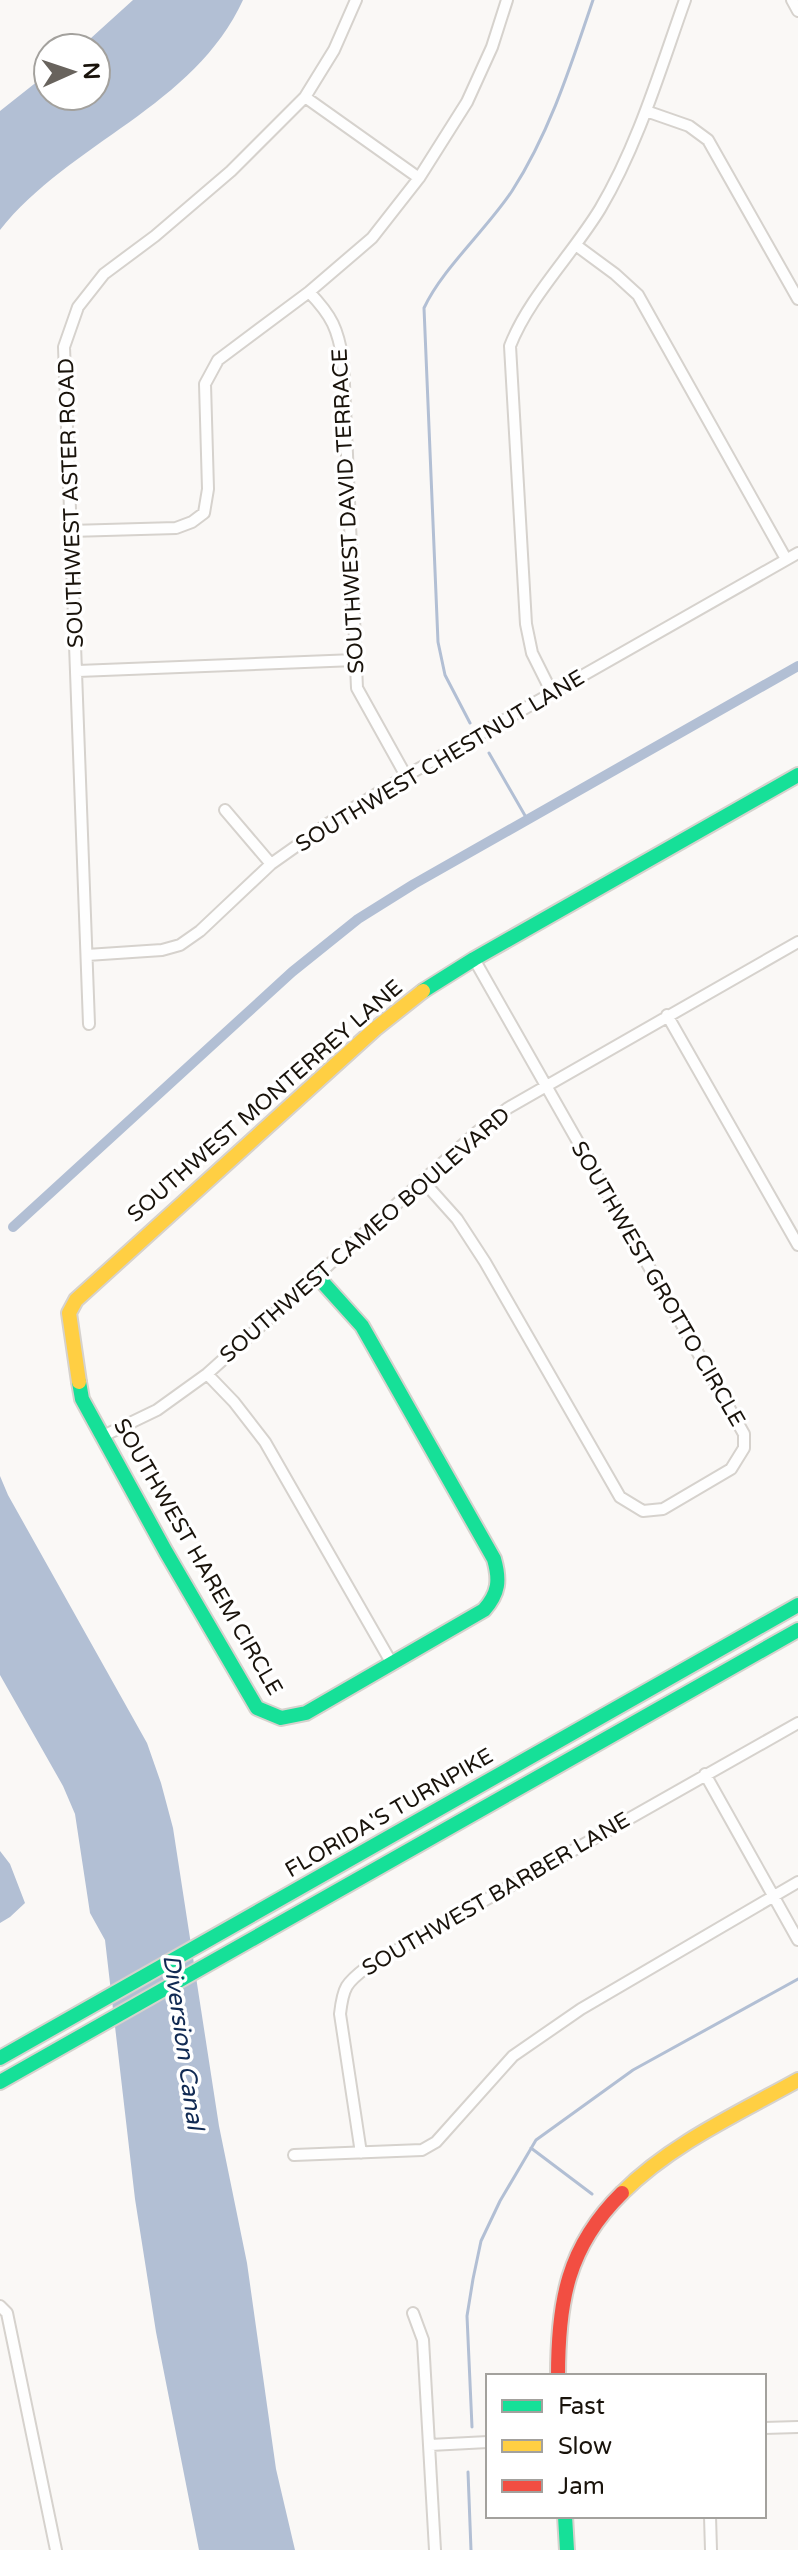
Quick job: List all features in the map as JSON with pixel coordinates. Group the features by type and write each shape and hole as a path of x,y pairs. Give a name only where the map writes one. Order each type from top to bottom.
{"main road":[{"name":"SOUTHWEST MONTERREY LANE","path":"69,1313 87,1287 375,1029 423,991 798,775"},
{"name":"SOUTHWEST HAREM CIRCLE","path":"69,1313 82,1399 101,1437 257,1708 270,1717 289,1718 306,1713 484,1610 495,1600 500,1580 494,1559 362,1326 317,1276"},
{"name":"FLORIDA'S TURNPIKE","path":"0,2058 798,1605"},
{"name":"FLORIDA'S TURNPIKE","path":"0,2082 798,1630"},
{"path":"558,2374 560,2310 569,2273 585,2237 615,2198 656,2161 798,2080"},
{"path":"565,2518 567,2550"}],"street":[{"name":"SOUTHWEST ASTER ROAD","path":"89,1024 64,347 78,307 104,274 155,236 231,171 305,97 334,50 356,0"},
{"path":"70,531 176,528 204,513 208,489 205,384 218,360 309,292 372,238 419,178 467,102 492,47 507,0"},
{"path":"552,693 532,653 526,624 510,346 518,325 577,246 602,205 646,111 685,0"},
{"path":"792,0 798,11"},
{"path":"305,97 419,178"},
{"path":"646,111 689,126 708,140 798,299"},
{"path":"577,246 638,295 786,559"},
{"name":"SOUTHWEST DAVID TERRACE","path":"309,292 328,313 339,332 343,361 357,688 406,776"},
{"name":"SOUTHWEST CHESTNUT LANE","path":"87,955 162,950 180,945 200,931 271,864 329,823 798,553"},
{"path":"78,671 355,660"},
{"path":"225,810 271,864"},
{"path":"794,944 798,959"},
{"name":"SOUTHWEST CAMEO BOULEVARD","path":"101,1437 157,1410 207,1374 477,1132 508,1108 794,944"},
{"name":"SOUTHWEST GROTTO CIRCLE","path":"423,1181 457,1219 485,1262 620,1497 643,1511 663,1509 731,1469 744,1448 744,1434 474,959"},
{"path":"667,1015 798,1245"},
{"path":"207,1374 265,1442 391,1662"},
{"name":"SOUTHWEST BARBER LANE","path":"361,2153 340,2014 342,1992 350,1980 367,1967 798,1723"},
{"path":"705,1774 798,1940"},
{"path":"294,2155 422,2150 436,2142 513,2056 581,2009 798,1882"},
{"path":"0,2306 7,2313 56,2550"},
{"path":"413,2313 423,2340 435,2550"},
{"path":"766,2428 798,2427"},
{"path":"430,2445 486,2442"},
{"path":"710,2518 711,2550"}],"water":[{"path":"133,0 243,0 221,37 194,69 163,97 61,172 29,199 0,230 0,111 32,86 32,112 112,112 112,32 98,32"},
{"name":"Diversion Canal","path":"0,1476 147,1743 161,1783 173,1828 219,2126 247,2263 276,2469 295,2550 199,2550 156,2332 135,2199 105,1940 90,1913 75,1814 63,1786 0,1675"},
{"path":"0,1851 10,1864 25,1903 0,1923"}],"waterway":[{"path":"470,723 445,675 438,642 424,308 442,279 502,205 525,169 558,98 593,0"},
{"path":"13,1227 292,972 358,919 414,884 798,666"},
{"path":"489,753 527,819"},
{"path":"472,2427 467,2316 481,2241 500,2201 536,2140 633,2070 798,1979"},
{"path":"531,2148 592,2194"},
{"path":"468,2472 471,2550"}],"traffic: fast":[{"path":"423,991 798,775"},
{"path":"79,1382 82,1399 257,1708 281,1718 306,1713 484,1610 493,1598 497,1580 494,1559 362,1326 317,1276"},
{"path":"0,2058 798,1605"},
{"path":"0,2082 798,1630"},
{"path":"565,2518 567,2550"}],"traffic: slow":[{"path":"79,1382 69,1313 76,1300 375,1029 423,991"},
{"path":"622,2193 683,2145 798,2080"}],"traffic: jam":[{"path":"558,2374 560,2324 569,2277 589,2234 622,2193"}]}
